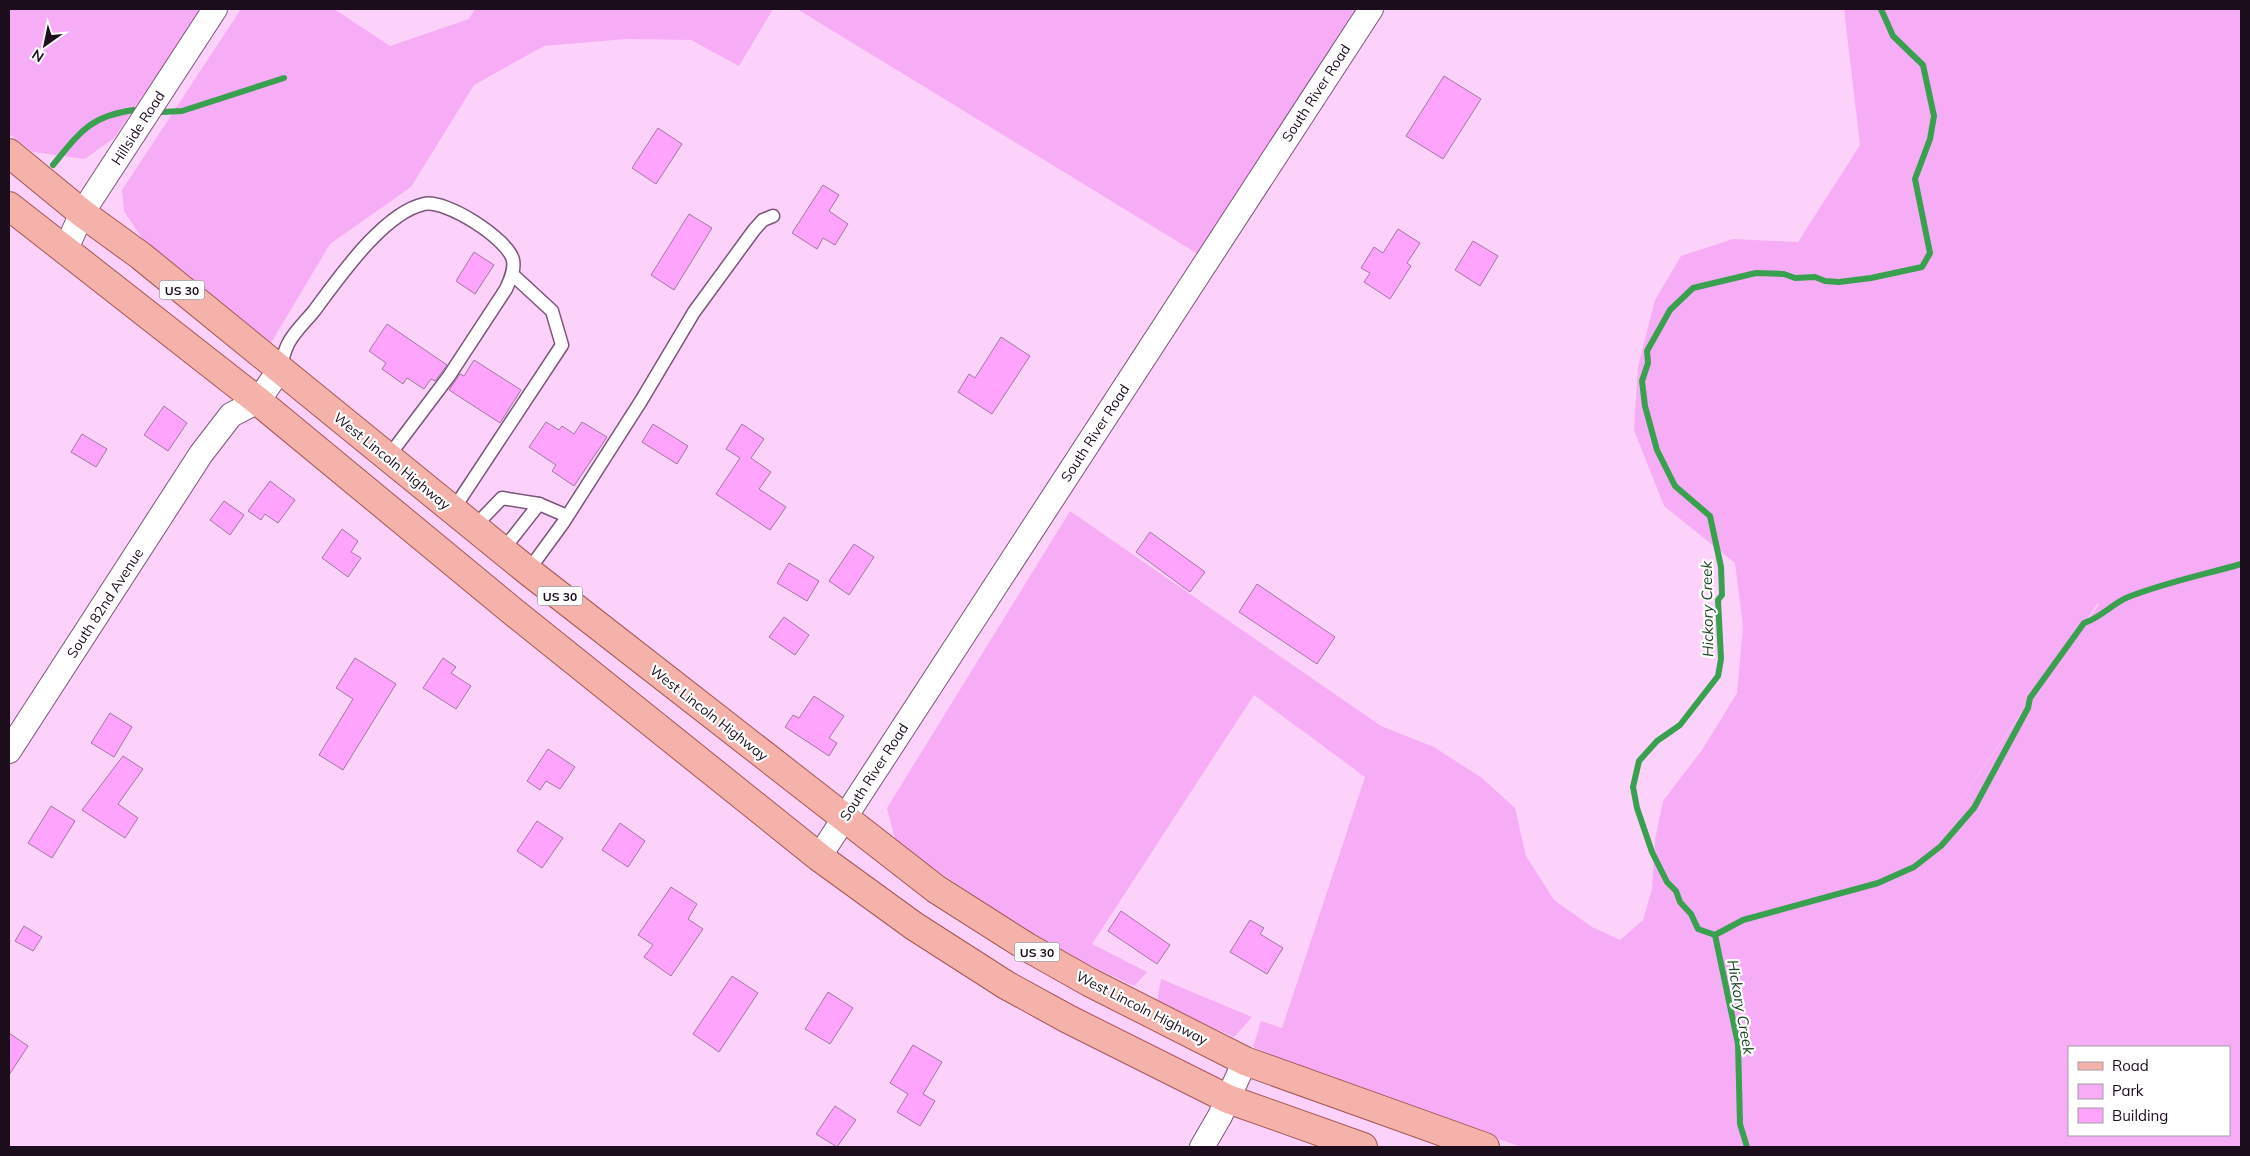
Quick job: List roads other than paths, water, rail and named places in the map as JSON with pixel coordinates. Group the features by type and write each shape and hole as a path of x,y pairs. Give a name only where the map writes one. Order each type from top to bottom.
{"main road":[{"name":"West Lincoln Highway","path":"9,154 82,213 140,256 528,571 936,889 1027,947 1089,982 1245,1061 1486,1147"},
{"name":"US 30","path":"9,206 258,401 511,610 819,857 914,926 1006,984 1068,1019 1228,1099 1363,1147"}],"street":[{"name":"Hillside Road","path":"65,250 82,213 215,9"},
{"name":"South River Road","path":"819,857 1371,9"},
{"path":"258,401 280,370"},
{"name":"South 82nd Avenue","path":"9,751 201,454 231,415 258,401"},
{"path":"1202,1147 1228,1099 1245,1061"}],"lane":[{"path":"280,370 288,344 363,248 396,218 424,204 445,205 474,220 508,250 513,260 513,275 450,376 388,457"},
{"path":"528,571 567,516 641,401 694,312 754,230 763,220 773,216"},
{"path":"453,510 562,345 552,311 513,275"},
{"path":"474,527 502,498 539,504 567,516"},
{"path":"503,550 539,504"}],"waterway":[{"name":"Hickory Creek","path":"1715,935 1698,929 1691,914 1680,902 1676,891 1667,882 1652,852 1637,808 1633,787 1639,761 1657,741 1680,725 1718,676 1721,659 1718,600 1722,595 1721,567 1710,516 1675,486 1657,450 1645,406 1642,381 1648,363 1647,351 1670,310 1693,288 1756,273 1784,274 1795,278 1815,277 1825,281 1839,282 1871,278 1922,267 1930,253 1915,179 1930,139 1934,116 1923,65 1893,36 1881,9"},
{"path":"162,112 182,111 284,78"},
{"path":"53,165 87,127 107,116 134,110"},
{"path":"1715,935 1743,920 1878,883 1914,867 1941,846 1974,808 2028,708 2030,698 2084,623 2126,598 2241,564"},
{"name":"Hickory Creek","path":"1715,935 1738,1044 1740,1124 1747,1147"}]}
